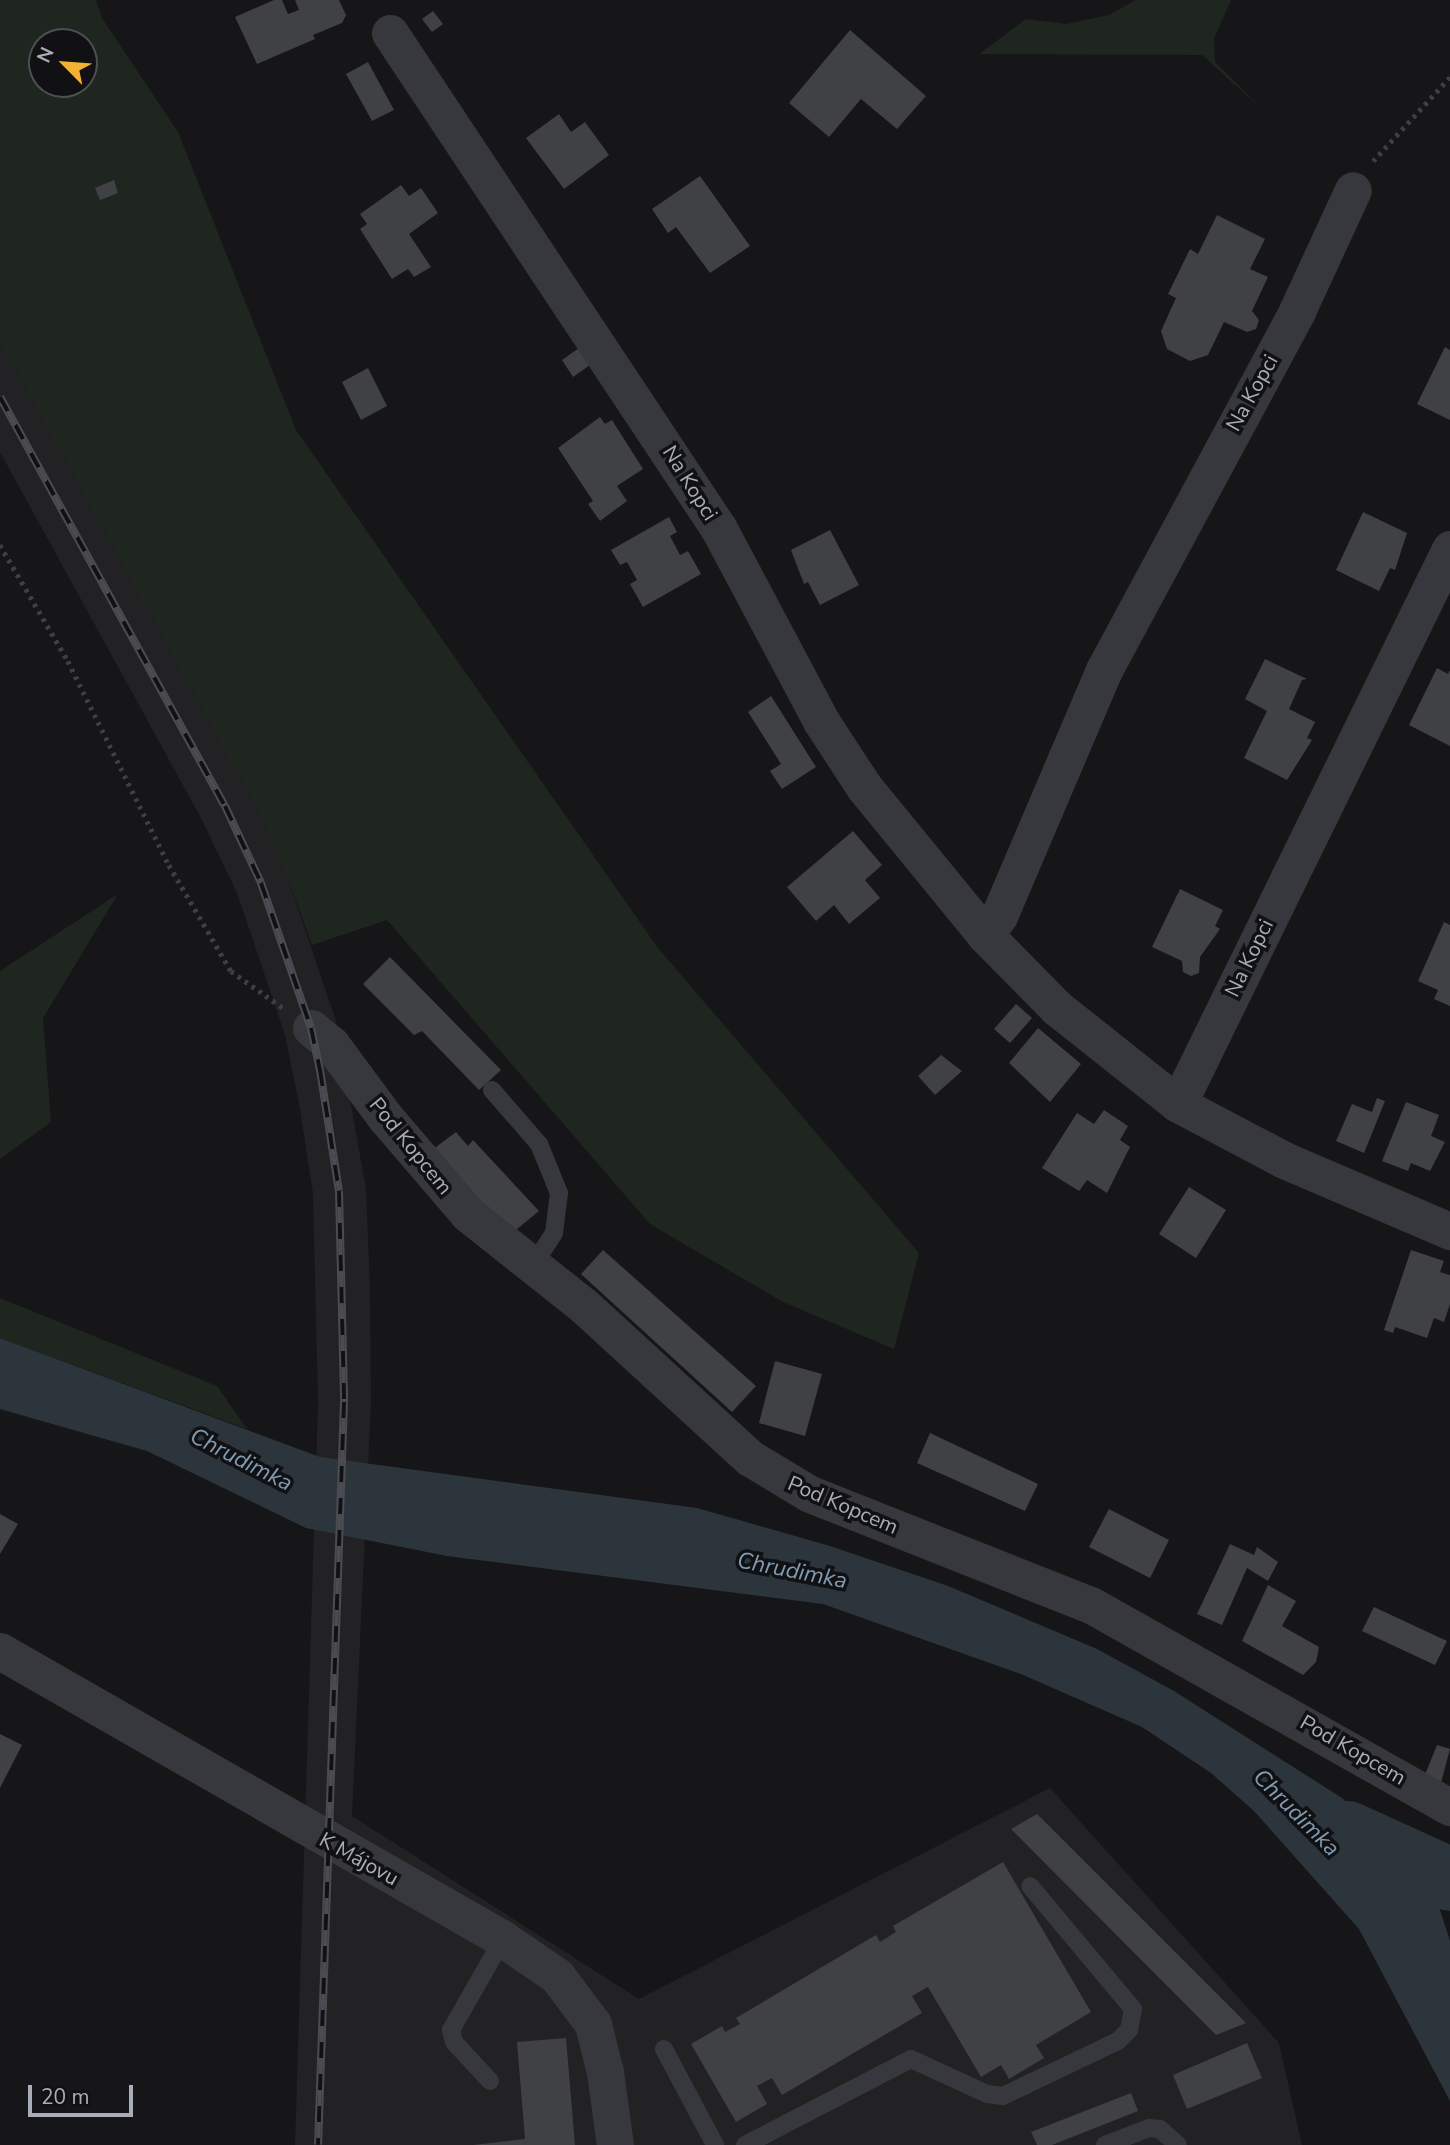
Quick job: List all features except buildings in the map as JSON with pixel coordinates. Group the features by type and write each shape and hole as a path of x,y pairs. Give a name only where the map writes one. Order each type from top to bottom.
{"street":[{"name":"Na Kopci","path":"390,33 712,518 821,721 864,786 985,935 1057,1008 1178,1104 1284,1160 1450,1231"},
{"name":"Na Kopci","path":"985,935 999,916 1082,719 1139,600 1297,311 1353,190"},
{"name":"Na Kopci","path":"1178,1104 1450,549"},
{"name":"Pod Kopcem","path":"311,1028 331,1044 385,1117 468,1214 584,1306 724,1438 775,1475 810,1494 1091,1605 1450,1807"},
{"name":"K Májovu","path":"0,1651 503,1939 557,1976 582,2003 599,2043 615,2145"}],"lane":[{"path":"492,1090 539,1144 559,1193 554,1233 532,1267"},
{"path":"745,2145 911,2059 987,2094 1003,2096 1118,2041 1129,2030 1133,2009 1030,1886"},
{"path":"490,2081 454,2042 451,2030 503,1939"},
{"path":"664,2049 715,2145"},
{"path":"1105,2145 1149,2128 1160,2129 1178,2145"}],"path":[{"path":"1353,190 1386,142 1450,77"},
{"path":"0,545 68,661 169,865 231,971 311,1028"}],"shaded area":[{"path":"0,0 96,0 102,18 178,132 296,430 658,948 919,1253 894,1349 783,1302 650,1224 387,920 312,945 286,873 248,793 0,342"},
{"path":"1136,0 1231,0 1214,39 1215,62 1264,111 1202,55 979,54 1026,19 1066,24 1109,15"},
{"path":"0,342 248,793 286,873 336,1021 366,1189 370,1289 371,1402 352,1816 639,1999 1050,1788 1279,2043 1302,2145 295,2145 318,1402 313,1194 300,1109 285,1035 237,893 201,818 0,452"},
{"path":"118,894 43,1018 51,1122 0,1159 0,971"},
{"path":"0,1298 217,1386 247,1429 0,1338"}],"water":[{"name":"Chrudimka","path":"0,1338 320,1457 697,1508 830,1546 948,1586 1097,1649 1174,1691 1342,1798 1427,1870 1450,1941 1450,2101 1359,1929 1254,1811 1211,1773 1142,1727 1021,1674 823,1604 447,1556 306,1528 147,1451 0,1409"}],"waterway":[{"name":"Chrudimka","path":"1347,1832 1450,1879"}],"railway":[{"path":"0,397 225,806 261,883 311,1028 320,1070 339,1191 344,1402 318,2145"}]}
